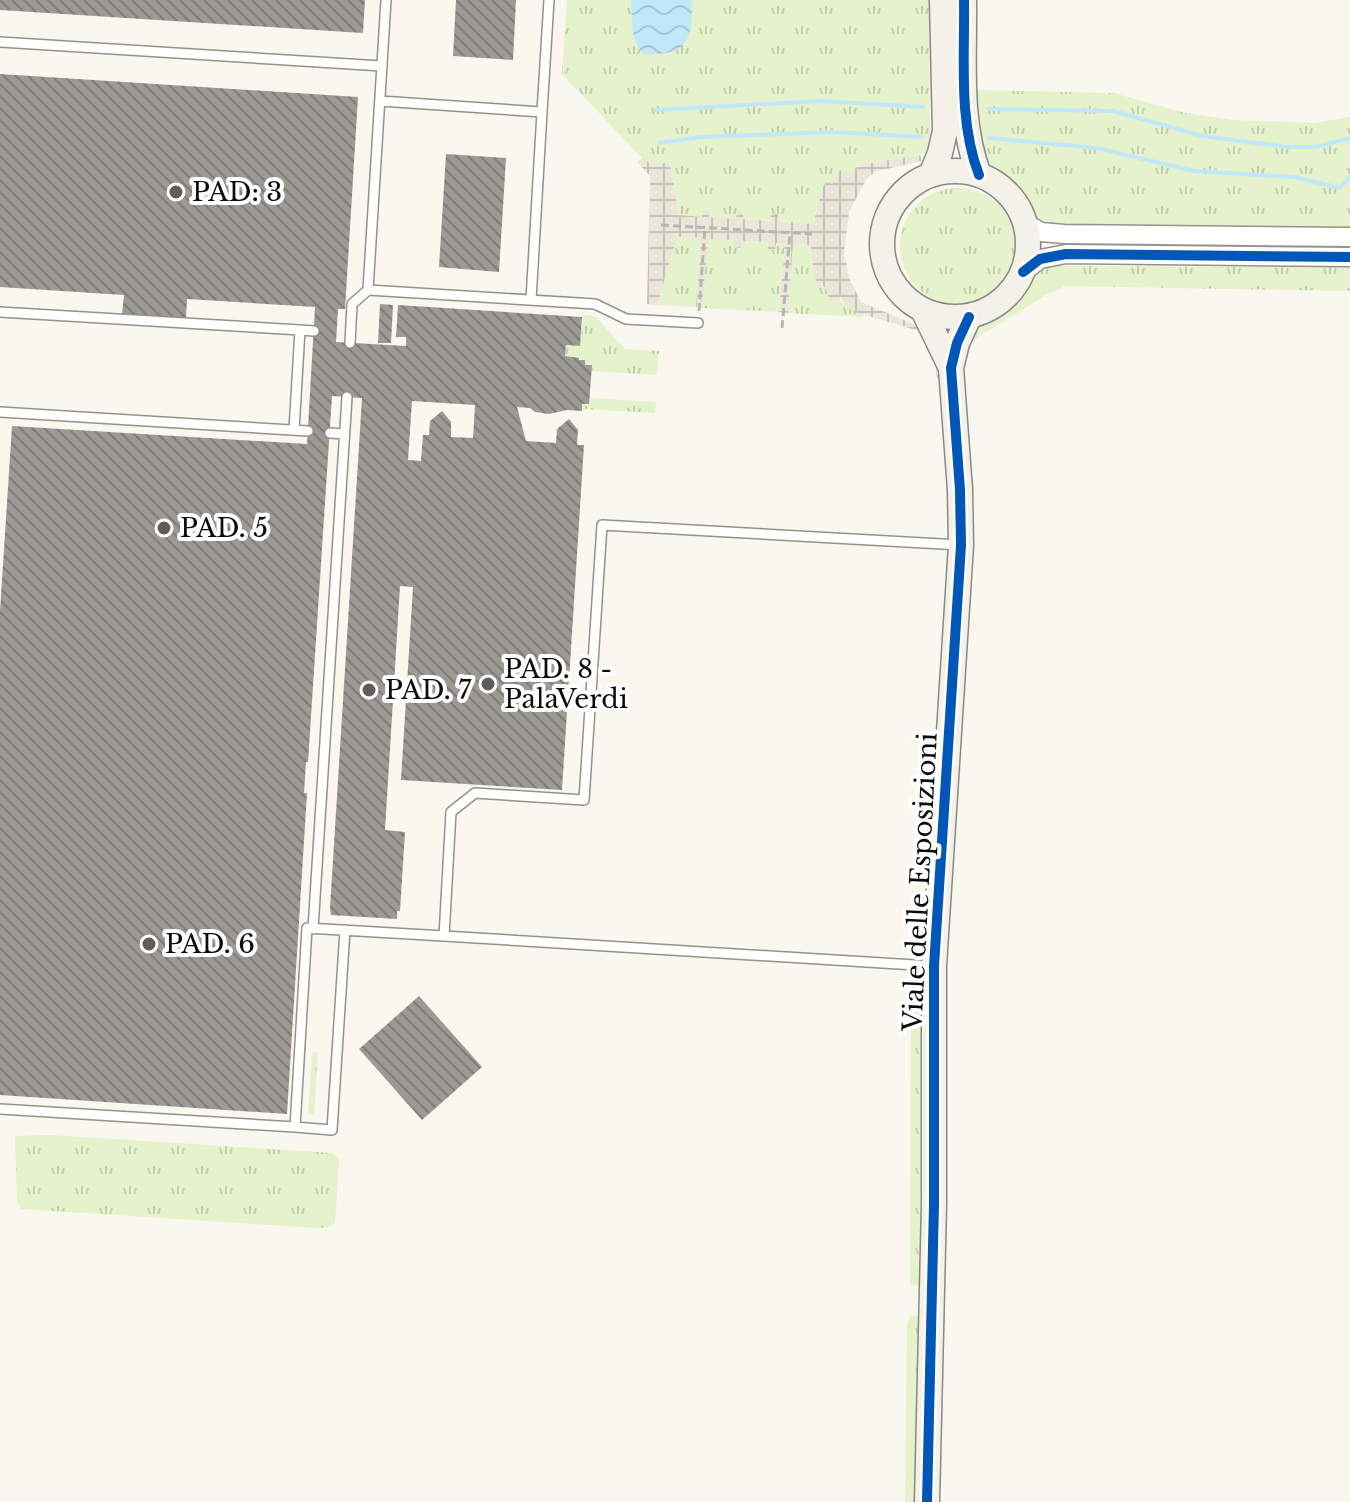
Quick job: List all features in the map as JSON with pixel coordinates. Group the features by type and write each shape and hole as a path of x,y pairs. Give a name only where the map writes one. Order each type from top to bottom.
{"street":[{"path":"931,175 945,131 942,0"},
{"path":"964,0 967,116 971,153 979,175"},
{"path":"923,310 953,318 969,317 990,309 1010,293 1023,272 1029,249 1026,224 1014,199 998,184 979,175 951,171 931,175"},
{"name":"Viale delle Esposizioni","path":"931,175 915,183 893,205 887,217 882,243 885,264 893,283 906,298 923,310 951,368"},
{"path":"1026,224 1052,234 1350,237"},
{"path":"1023,272 1040,259 1066,254 1350,257"},
{"name":"Viale delle Esposizioni","path":"927,1502 934,1204 934,966 961,545 951,368 957,343 969,317"}],"lane":[{"path":"368,290 386,0"},
{"path":"531,300 549,0"},
{"path":"0,42 382,66"},
{"path":"380,101 542,112"},
{"path":"336,333 350,338 352,304 368,290 595,304 626,319 698,323"},
{"path":"0,312 314,331"},
{"path":"294,430 300,330"},
{"path":"313,929 347,397"},
{"path":"0,412 308,431"},
{"path":"330,433 344,434"},
{"path":"444,936 451,812 475,793 584,800 602,525 961,545"},
{"path":"295,1127 307,928 934,966"},
{"path":"0,1109 332,1130 345,930"}],"path":[{"path":"661,225 812,234"},
{"path":"698,323 705,227"},
{"path":"782,328 790,233"}],"green space":[{"path":"567,0 929,0 930,143 924,154 855,168 850,175 832,184 815,213 813,224 778,221 771,214 771,221 743,219 743,212 737,212 737,219 709,217 709,210 704,209 703,217 679,215 670,163 644,160 562,74"},
{"path":"976,90 1113,93 1186,113 1233,120 1314,123 1350,117 1350,228 1056,225 1036,218 1015,189 984,157 978,137"},
{"path":"958,188 980,192 999,205 1012,224 1016,246 1012,268 999,287 980,300 958,304 936,300 917,287 904,268 900,246 904,224 917,205 936,192"},
{"path":"677,237 701,238 696,307 657,305"},
{"path":"707,238 735,240 734,247 742,241 769,242 769,250 775,250 775,243 785,243 779,312 702,308"},
{"path":"793,244 812,245 813,267 819,288 824,286 863,317 788,313"},
{"path":"1048,266 1350,267 1350,291 1065,286 961,345 974,324 1007,308 1031,278"},
{"path":"583,315 595,316 625,349 659,351 657,375 591,371 592,365 585,365 585,360 565,356 566,345 580,346"},
{"path":"590,398 656,402 655,413 582,409 582,404 589,404"},
{"path":"914,976 923,978 924,1015 919,1286 910,1285 911,994"},
{"path":"312,1052 318,1052 314,1115 308,1114"},
{"path":"49,1135 333,1153 339,1160 335,1223 317,1228 21,1209 17,1201 16,1136"},
{"path":"911,1315 919,1317 917,1502 905,1502 907,1325"}],"shaded area":[{"path":"920,155 922,161 877,171 867,178 849,212 844,254 850,280 861,302 923,328 934,339 940,379 937,379 934,346 923,332 854,312 846,307 841,297 831,302 824,286 818,288 811,245 793,244 788,313 779,312 785,243 776,243 775,250 768,250 768,242 742,241 741,248 734,247 734,240 708,239 702,308 696,307 701,238 677,237 657,305 647,304 650,176 637,162 642,158 650,163 670,163 679,215 702,217 703,209 709,210 709,217 736,219 737,212 743,212 743,219 770,221 771,214 778,214 778,221 813,224 826,181 832,184 840,170 850,175 855,168 865,164"}],"water":[{"path":"631,0 692,0 691,25 685,42 671,52 644,54 634,36"}],"building":[{"path":"0,0 365,0 363,33 0,10"},
{"path":"456,0 516,0 513,60 453,56"},
{"path":"0,74 358,97 345,309 338,309 336,342 406,346 406,337 396,337 398,305 582,317 580,346 566,345 565,356 585,360 585,365 592,365 589,404 582,404 582,411 549,414 517,407 526,441 556,443 557,429 569,419 578,430 577,445 584,445 562,790 401,780 413,587 400,586 385,830 405,832 397,919 331,915 330,908 362,398 332,396 304,793 307,793 287,1114 0,1095 0,611 12,426 307,444 315,307 187,299 186,318 122,314 124,295 0,287","holes":["412,401 475,405 473,438 451,437 451,422 442,411 430,421 429,435 423,435 421,461 408,460"]},
{"path":"446,154 506,158 499,272 439,267"},
{"path":"380,304 393,305 391,343 378,343"},
{"path":"419,996 482,1067 422,1120 359,1049"}],"waterway":[{"path":"655,110 820,101 923,107"},
{"path":"989,109 1113,111 1202,136 1287,147 1316,147 1350,138"},
{"path":"659,143 701,137 834,132 922,137"},
{"path":"989,138 1097,148 1194,171 1295,177 1340,188 1350,177"}],"cycle path":[{"path":"964,0 965,111 979,175"},
{"path":"1023,272 1040,259 1066,254 1350,257"},
{"path":"927,1502 934,1204 934,966 961,545 951,368 957,343 969,317"}],"place":[{"name":"PAD: 3","path":"176,192"},
{"name":"PAD. 5","path":"164,528"},
{"name":"PAD. 8 - PalaVerdi","path":"488,684"},
{"name":"PAD. 7","path":"369,690"},
{"name":"PAD. 6","path":"149,944"}]}
